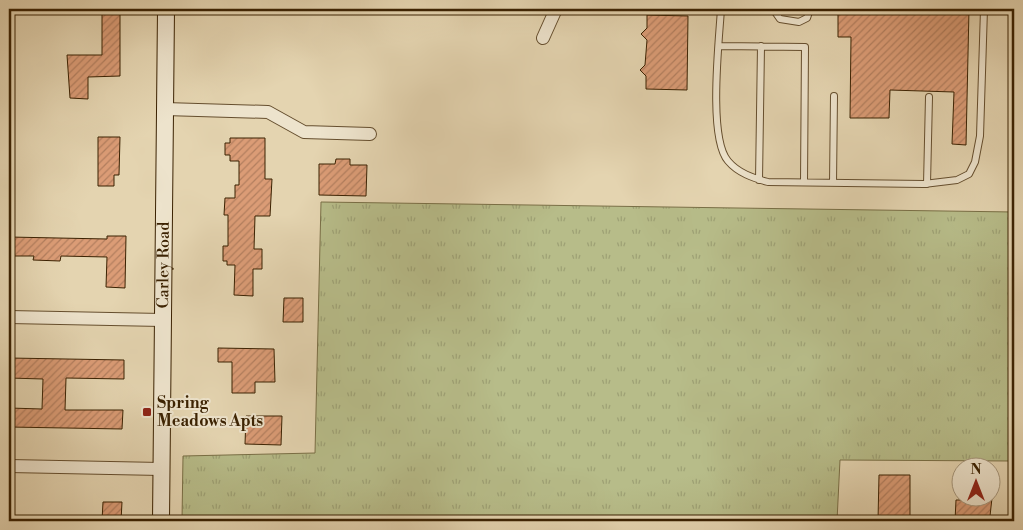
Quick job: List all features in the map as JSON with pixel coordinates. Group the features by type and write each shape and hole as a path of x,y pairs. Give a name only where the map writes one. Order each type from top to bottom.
{"street":[{"name":"Carley Road","path":"160,521 166,9"},
{"path":"542,38 556,9"},
{"path":"165,109 268,112 304,132 370,134"},
{"path":"9,316 162,320"},
{"path":"9,466 161,469"}],"lane":[{"path":"721,9 717,108 721,148 726,160 736,168 759,180 768,182 927,184 957,180 969,174 975,162 980,136 984,9"},
{"path":"774,9 780,19 799,22 807,18 810,9"},
{"path":"719,46 805,47 804,182"},
{"path":"759,180 761,46"},
{"path":"833,183 834,96"},
{"path":"927,184 929,97"}],"green space":[{"path":"321,202 1014,212 1014,339 1010,461 1000,461 1000,458 950,458 950,461 840,460 837,521 182,521 183,456 315,453"}],"building":[{"path":"106,9 119,9 120,76 88,77 88,99 70,98 67,55 102,55 102,14 107,14"},
{"path":"838,9 969,9 966,145 952,144 954,92 890,90 889,118 850,118 851,37 838,37"},
{"path":"647,15 688,16 687,90 646,89 646,76 640,70 645,65 647,40 641,34 647,28"},
{"path":"98,137 120,137 119,175 114,175 114,186 98,186"},
{"path":"230,138 265,138 265,179 272,179 270,216 255,216 254,249 262,249 262,269 253,269 253,296 234,295 235,265 227,265 227,261 223,261 223,246 228,246 228,215 224,215 225,198 235,198 235,185 239,185 239,161 230,161 230,155 225,155 225,143 230,143"},
{"path":"336,159 350,159 350,165 367,165 366,196 319,195 319,164 335,164"},
{"path":"107,236 126,236 125,288 106,287 107,257 61,256 60,261 33,260 34,256 9,256 9,237 107,239"},
{"path":"284,298 303,298 303,322 283,322"},
{"path":"218,348 274,349 275,382 255,382 255,393 232,393 232,362 218,362"},
{"path":"9,358 124,360 124,379 66,378 65,410 123,410 122,429 9,427 9,408 42,409 43,379 9,378"},
{"path":"246,416 282,416 281,445 245,444"},
{"path":"879,475 910,475 910,521 878,521"},
{"path":"103,502 122,502 121,521 102,521"},
{"path":"956,508 991,508 990,516 984,516 984,520 955,521"}],"place":[{"name":"Spring Meadows Apts","path":"147,412"}]}
